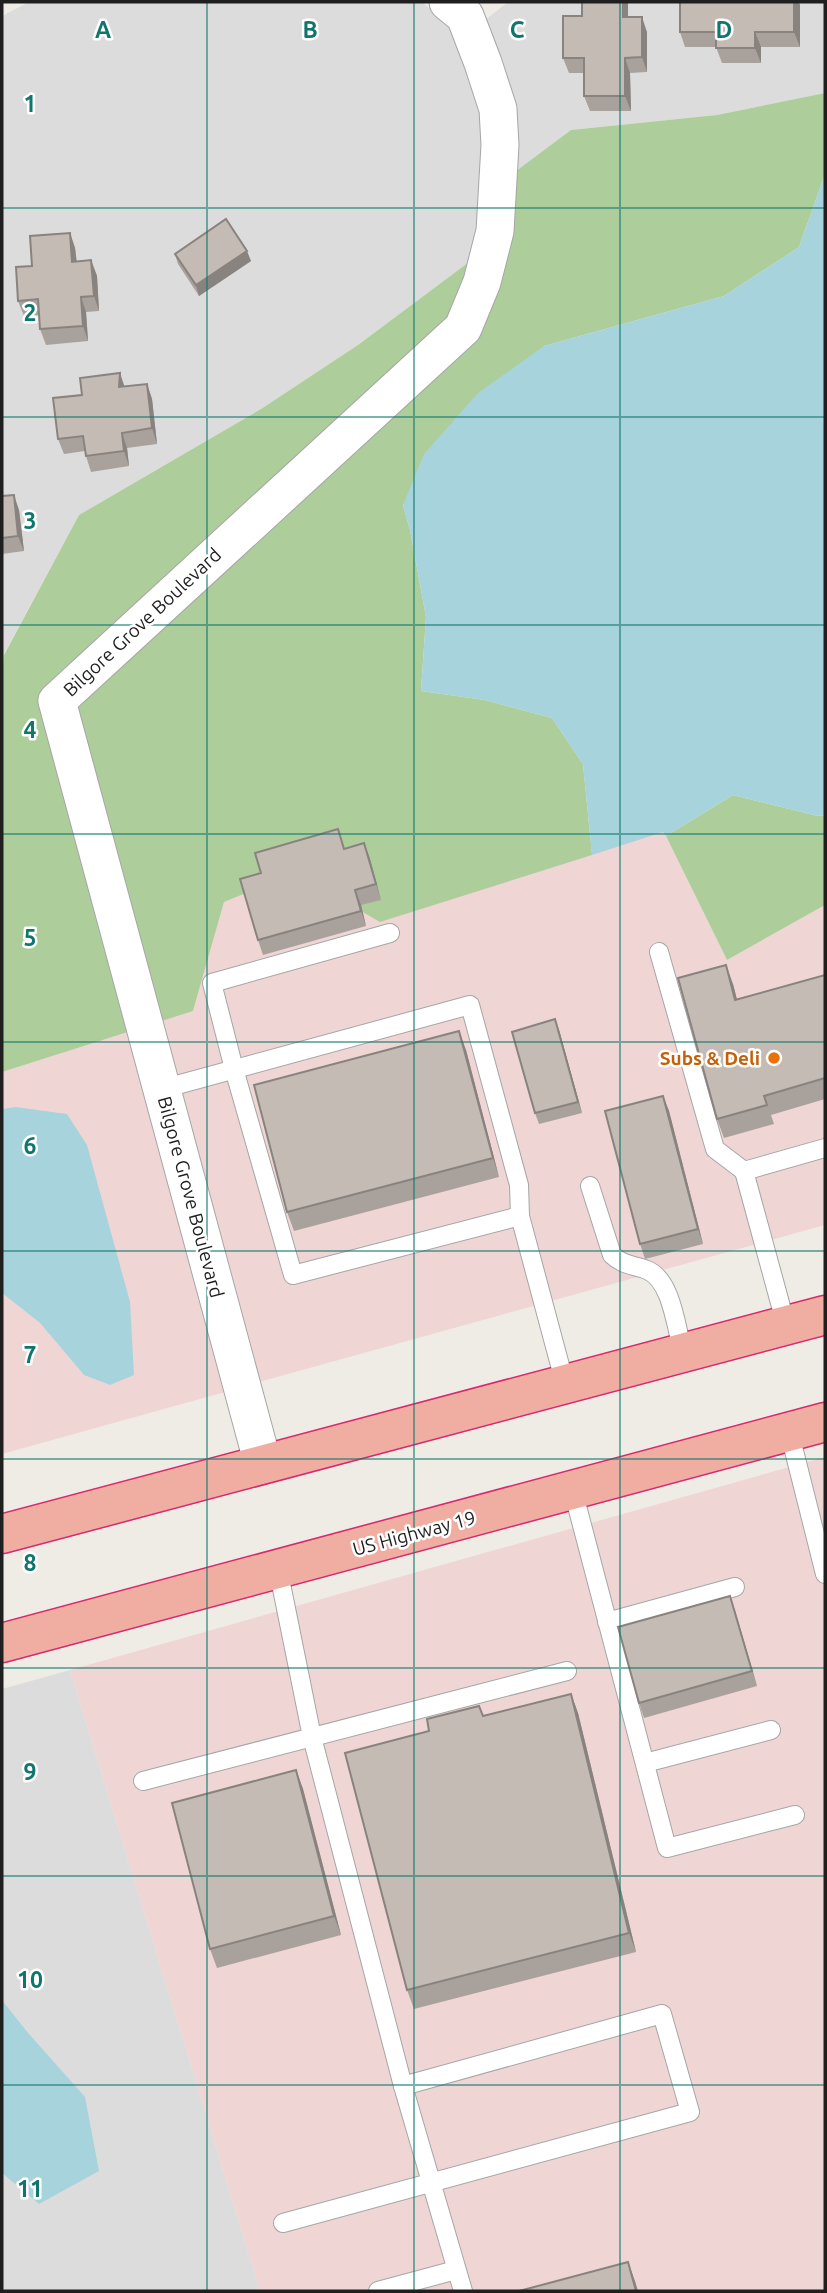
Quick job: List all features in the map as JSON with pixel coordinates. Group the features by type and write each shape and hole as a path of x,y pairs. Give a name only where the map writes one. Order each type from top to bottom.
{"highway":[{"path":"2,1534 825,1315"},
{"name":"US Highway 19","path":"2,1643 807,1426"}],"street":[{"name":"Bilgore Grove Boulevard","path":"263,1464 57,701 463,328 482,282 495,230 500,145 498,109 465,7"}],"lane":[{"path":"390,933 212,982 233,1069 293,1275 520,1216"},
{"path":"659,952 715,1149 744,1171 786,1325"},
{"path":"162,1089 470,1005 519,1185 520,1216 565,1384"},
{"path":"744,1171 825,1148"},
{"path":"590,1186 612,1255 618,1261 646,1269 658,1276 666,1288 683,1352"},
{"path":"807,1426 825,1574"},
{"path":"573,1491 667,1848 795,1815"},
{"path":"278,1569 312,1737 403,2086 463,2291"},
{"path":"607,1622 735,1587"},
{"path":"144,1781 567,1671"},
{"path":"645,1763 771,1730"},
{"path":"283,2223 690,2112 662,2014 403,2086"},
{"path":"378,2291 456,2270"}],"shaded area":[{"path":"29,2 422,2 450,26 480,112 483,146 478,230 469,262 358,345 261,409 79,515 4,654 2,675 2,16"},
{"path":"508,2 825,2 825,93 717,115 571,130 516,171 485,20"},
{"path":"664,832 727,960 825,905 825,1225 259,1382 162,1021 193,1011 224,902 295,873"},
{"path":"128,1032 225,1392 2,1454 2,1293 40,1323 84,1375 15,1107 2,1109 2,1072"},
{"path":"825,1457 825,2291 260,2291 70,1670"},
{"path":"70,1670 260,2291 2,2291 2,2173 39,2204 29,2034 2,2000 2,1689"}],"green space":[{"path":"825,93 825,174 799,247 724,296 544,346 403,505 426,617 421,691 485,700 552,718 583,764 592,855 380,922 295,873 224,902 193,1011 162,1021 76,705 476,338 516,171 571,130 717,115"},
{"path":"469,262 449,320 45,690 128,1032 2,1072 4,655 79,515 261,409 358,345"},
{"path":"733,795 818,816 825,815 825,905 727,960 666,836"}],"water":[{"path":"825,174 825,815 818,816 733,795 666,836 663,832 592,855 583,764 552,718 485,700 421,691 426,617 403,505 424,454 478,393 544,346 724,296 799,247"},
{"path":"15,1107 67,1114 87,1145 130,1302 134,1375 110,1385 84,1375 40,1323 2,1293 2,1109"},
{"path":"2,2000 85,2097 99,2171 39,2204 2,2173"}],"building":[{"path":"582,2 623,2 623,17 642,17 642,57 625,58 625,96 584,96 584,58 563,58 563,16 582,16"},
{"path":"680,2 794,2 794,32 755,32 755,48 716,48 716,32 680,32"},
{"path":"226,219 247,251 196,285 175,254"},
{"path":"70,233 72,262 91,260 94,296 81,297 83,326 40,329 38,299 18,301 16,267 32,266 30,236"},
{"path":"120,373 119,387 147,384 152,428 122,433 124,451 86,456 83,436 58,439 53,398 82,395 80,378"},
{"path":"14,495 18,536 2,538 2,496"},
{"path":"338,829 344,849 364,843 376,884 355,890 361,911 258,940 240,879 261,873 255,853"},
{"path":"726,965 735,1000 825,975 825,1078 764,1096 767,1105 717,1119 678,978"},
{"path":"555,1019 578,1102 535,1113 512,1032"},
{"path":"459,1031 493,1158 287,1212 254,1085"},
{"path":"663,1096 698,1229 640,1244 605,1111"},
{"path":"730,1596 752,1671 639,1703 618,1627"},
{"path":"571,1694 629,1933 407,1990 345,1753 429,1731 427,1719 479,1706 483,1716"},
{"path":"296,1770 334,1916 210,1949 172,1803"},
{"path":"628,2262 636,2291 519,2291"}],"place":[{"name":"Subs & Deli","path":"774,1058"}]}
